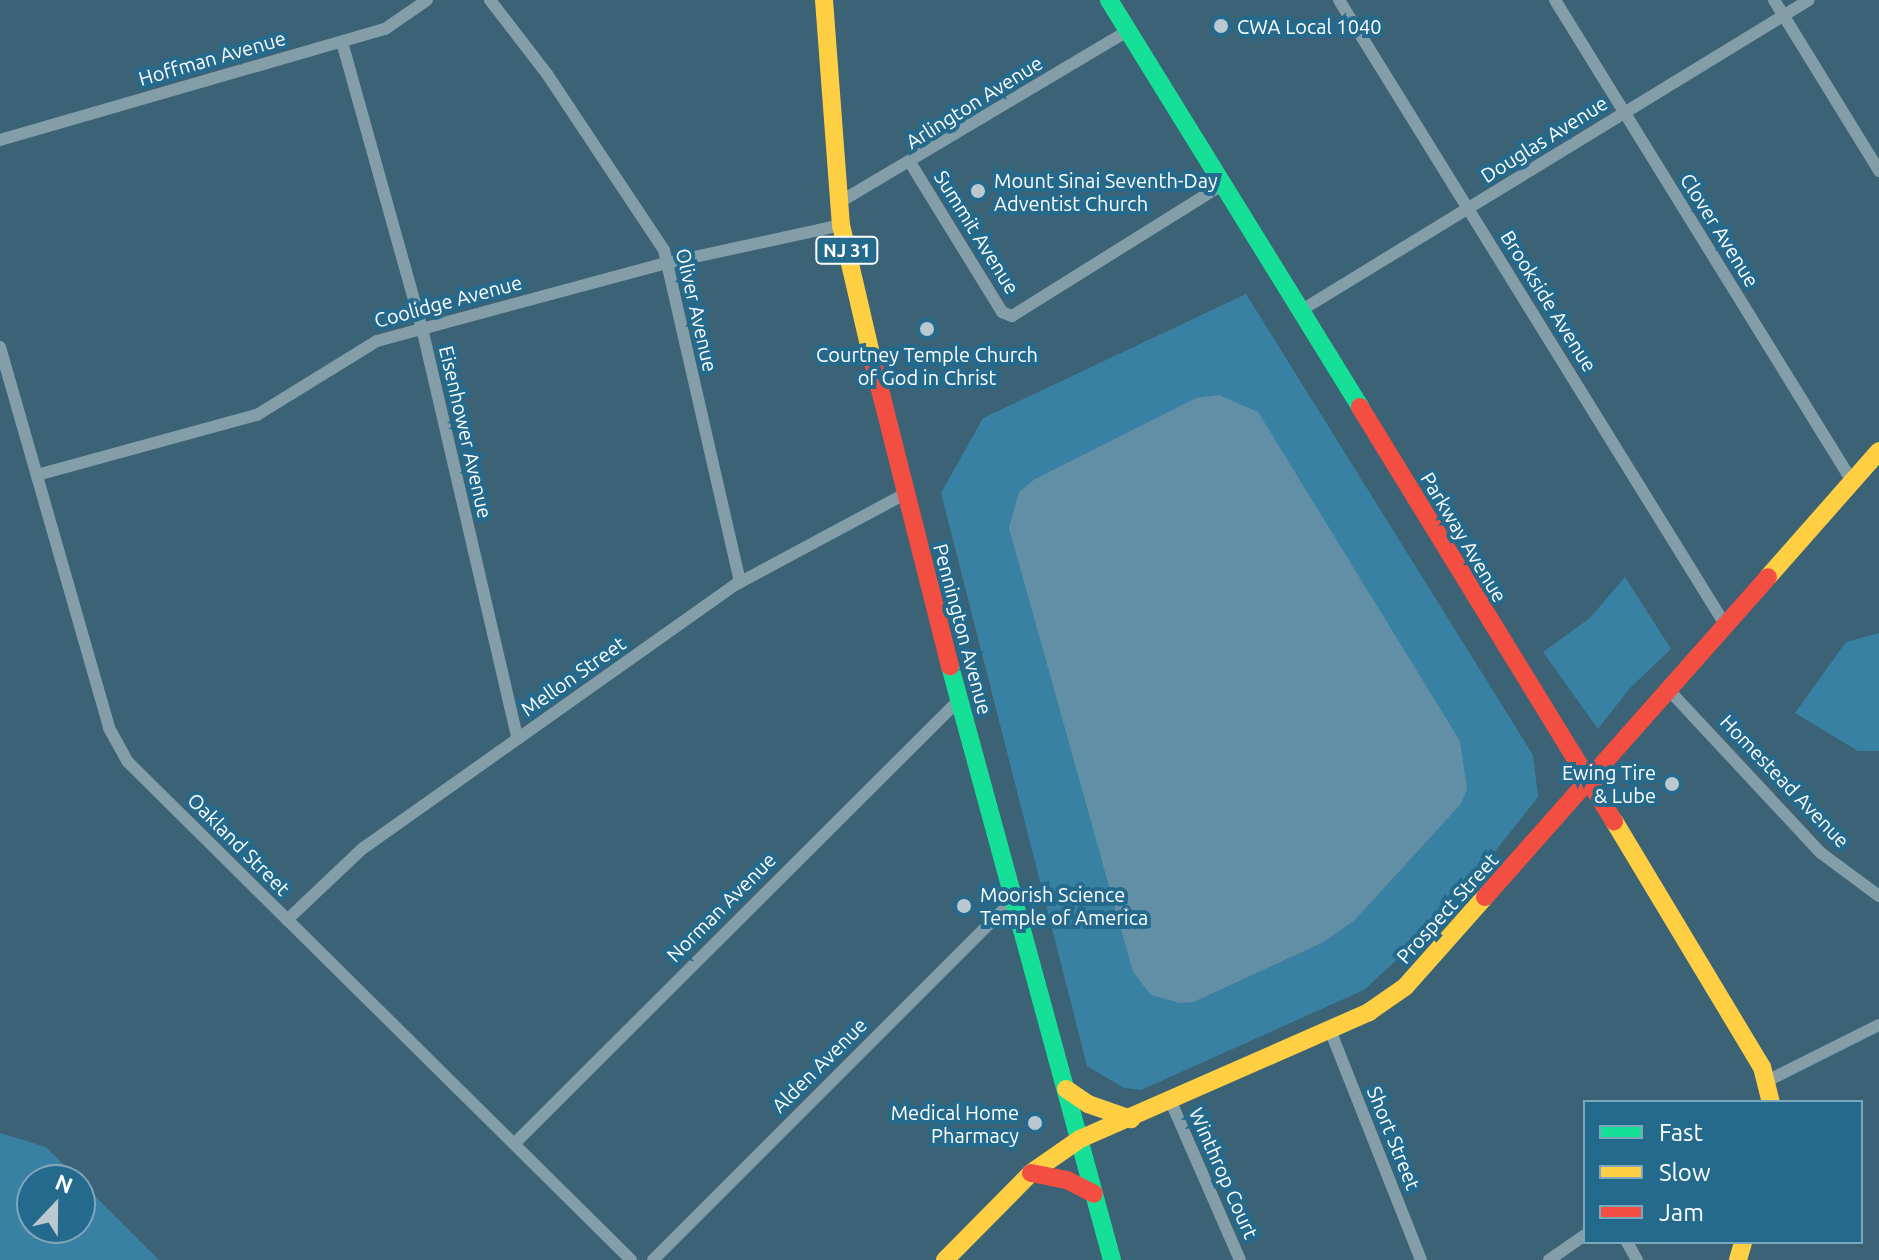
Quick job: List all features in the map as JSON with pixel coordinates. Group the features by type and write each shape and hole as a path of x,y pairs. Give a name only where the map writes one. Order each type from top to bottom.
{"street":[{"name":"Hoffman Avenue","path":"0,140 391,26 427,0"},
{"name":"Oliver Avenue","path":"490,0 547,74 659,241 667,263 740,582"},
{"name":"Pennington Avenue","path":"824,0 841,225 903,495 1112,1260"},
{"name":"Parkway Avenue","path":"1109,0 1767,1081 1770,1100"},
{"name":"Brookside Avenue","path":"1339,0 1724,623"},
{"name":"Clover Avenue","path":"1555,0 1852,481"},
{"path":"1774,0 1879,171"},
{"name":"Douglas Avenue","path":"1300,311 1809,0"},
{"name":"Arlington Avenue","path":"838,203 911,164 1128,31"},
{"name":"Eisenhower Avenue","path":"342,42 422,328 518,739"},
{"name":"Summit Avenue","path":"911,164 1002,312 1012,316 1223,184"},
{"name":"Coolidge Avenue","path":"37,475 257,415 365,345 667,263 841,225"},
{"name":"Oakland Street","path":"0,347 116,744 128,762 631,1260"},
{"name":"Prospect Street","path":"945,1260 1031,1173 1080,1139 1171,1102 1378,1006 1431,963 1586,780 1879,451"},
{"name":"Mellon Street","path":"287,920 362,849 740,582 903,495"},
{"name":"Homestead Avenue","path":"1667,688 1821,853 1879,896"},
{"name":"Norman Avenue","path":"514,1144 959,700"},
{"name":"Alden Avenue","path":"653,1260 1014,899"},
{"path":"1767,1081 1879,1025"},
{"name":"Short Street","path":"1330,1030 1421,1260"},
{"path":"1066,1089 1099,1109 1131,1119"},
{"name":"Winthrop Court","path":"1171,1102 1240,1260"},
{"path":"1031,1173 1067,1180 1094,1194"},
{"path":"1549,1260 1583,1236"}],"shaded area":[{"path":"1246,294 1533,755 1538,797 1442,918 1364,990 1141,1090 1124,1088 1087,1066 941,493 983,418","holes":["1258,413 1461,804 1355,920 1324,942 1194,1002"]},
{"path":"1219,395 1258,412 1460,741 1467,789 1461,804 1355,920 1324,942 1194,1002 1180,1003 1151,995 1133,972 1009,528 1019,492 1035,479 1196,398"},
{"path":"1625,577 1671,649 1630,688 1598,729 1543,652 1590,618"},
{"path":"1879,633 1879,751 1858,751 1795,713 1846,642"},
{"path":"0,1133 46,1147 63,1164 16,1164 16,1244 96,1244 96,1197 159,1260 0,1260"}],"traffic: fast":[{"path":"1109,0 1360,407"},
{"path":"950,666 1112,1260"}],"traffic: slow":[{"path":"824,0 841,225 872,358"},
{"path":"1768,577 1879,451"},
{"path":"1614,821 1762,1067 1770,1100"},
{"path":"945,1260 1031,1173 1080,1139 1369,1012 1405,987 1485,897"},
{"path":"1066,1089 1088,1104 1131,1119"},
{"path":"1738,1260 1742,1244"}],"traffic: jam":[{"path":"872,358 950,666"},
{"path":"1360,407 1614,821"},
{"path":"1485,897 1768,577"},
{"path":"1031,1173 1067,1180 1094,1194"}],"place":[{"name":"CWA Local 1040","path":"1221,26"},
{"name":"Mount Sinai Seventh-Day Adventist Church","path":"978,191"},
{"name":"Courtney Temple Church of God in Christ","path":"927,329"},
{"name":"Ewing Tire & Lube","path":"1672,784"},
{"name":"Moorish Science Temple of America","path":"964,906"},
{"name":"Medical Home Pharmacy","path":"1035,1123"}]}
